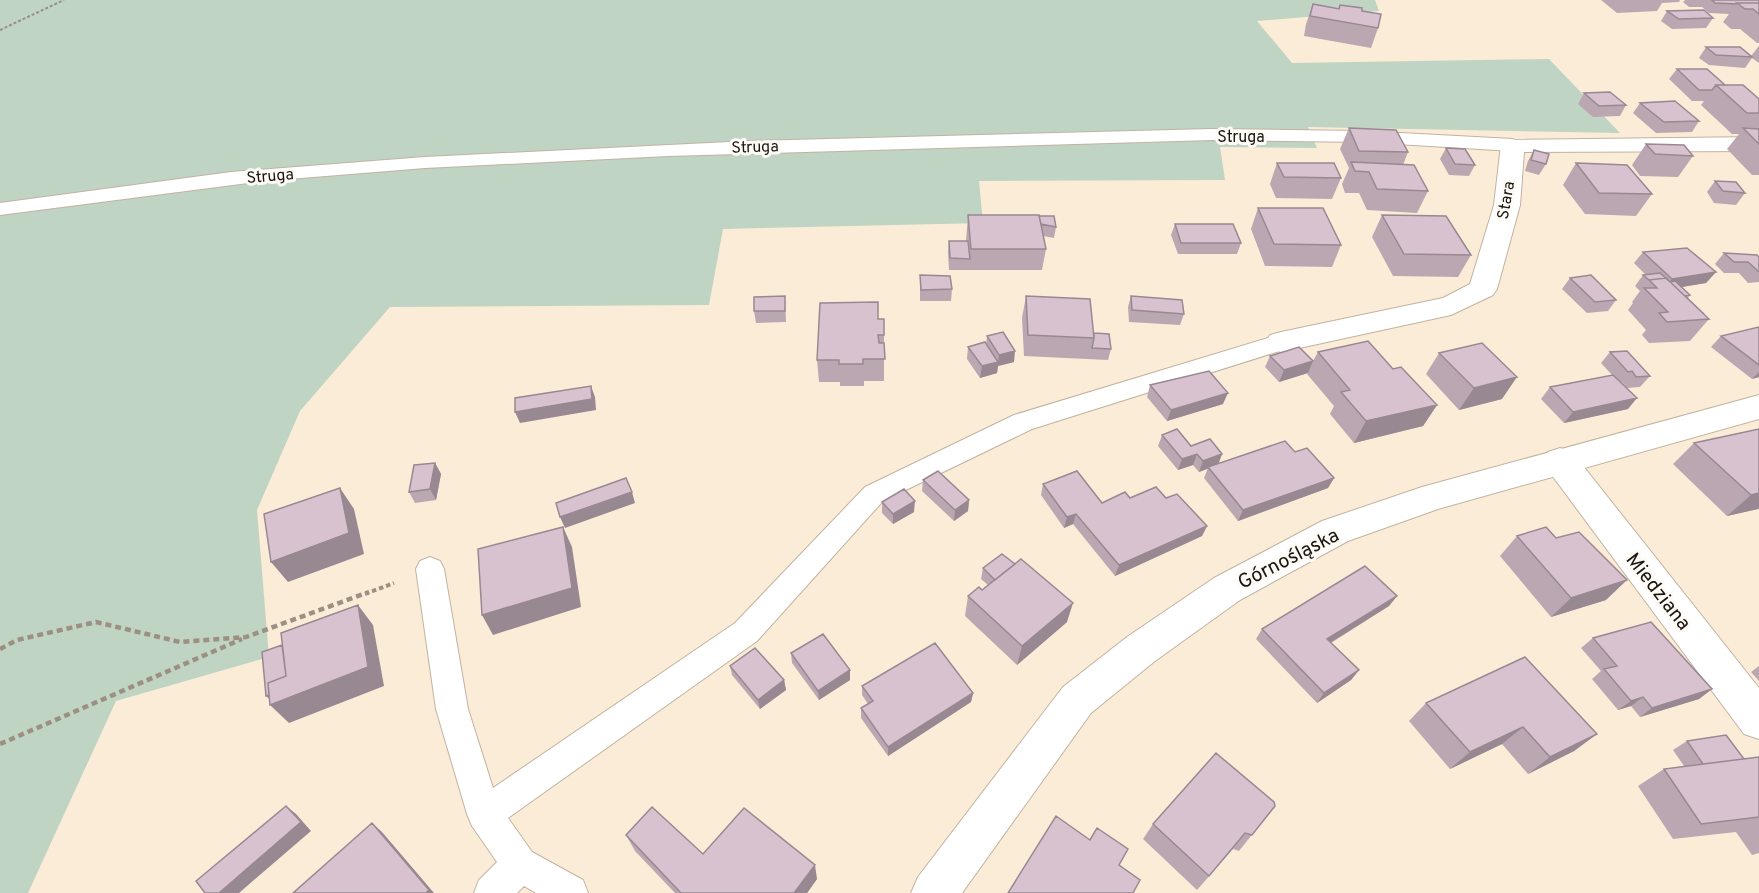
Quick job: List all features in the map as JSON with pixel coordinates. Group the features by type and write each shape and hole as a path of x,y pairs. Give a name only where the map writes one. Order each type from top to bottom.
{"street":[{"path":"1513,145 1759,144"},
{"name":"Stara","path":"1281,342 1451,306 1483,289 1507,205 1513,145"},
{"name":"Górnośląska","path":"934,893 1077,700 1141,649 1218,596 1335,531 1434,497 1759,407"},
{"name":"Miedziana","path":"1560,461 1759,720"}],"lane":[{"name":"Struga","path":"0,209 265,175 561,155 734,147 1075,137 1262,135 1437,138 1513,145"},
{"path":"484,814 746,632 874,494 1023,422 1281,342"},
{"path":"430,570 452,709 484,814 520,864 570,893"},
{"path":"492,893 520,864"}],"path":[{"path":"0,30 64,0"},
{"path":"0,744 246,637 430,570"},
{"path":"0,649 16,640 96,622 180,642 246,637"}],"green space":[{"path":"0,0 1375,0 1379,11 1257,21 1292,63 1549,59 1620,133 1308,127 1317,148 1220,147 1225,180 979,181 983,223 723,229 709,305 390,307 300,411 257,510 269,657 116,701 28,893 0,893"}],"building":[{"path":"1712,0 1759,0 1759,3 1715,3"},
{"path":"1737,3 1759,3 1759,14 1753,9 1745,9"},
{"path":"1313,4 1339,9 1340,5 1362,8 1362,11 1381,14 1378,28 1310,16"},
{"path":"1704,10 1713,18 1679,19 1667,11"},
{"path":"1706,47 1740,47 1752,57 1716,55"},
{"path":"1677,69 1707,69 1725,85 1716,85 1712,90 1699,90"},
{"path":"1716,85 1743,85 1759,99 1759,113 1747,113"},
{"path":"1610,92 1626,105 1599,106 1584,93"},
{"path":"1675,101 1699,121 1664,122 1640,103"},
{"path":"1349,128 1396,130 1408,152 1359,151"},
{"path":"1743,128 1759,129 1759,144"},
{"path":"1646,144 1684,145 1693,156 1655,154"},
{"path":"1446,148 1465,149 1475,165 1455,164"},
{"path":"1534,150 1549,154 1546,164 1531,160"},
{"path":"1351,162 1414,165 1428,191 1377,189 1369,172 1355,171"},
{"path":"1277,163 1334,163 1341,178 1284,177"},
{"path":"1576,163 1627,165 1652,194 1599,193"},
{"path":"1715,181 1736,182 1745,193 1723,191"},
{"path":"1258,208 1323,208 1341,245 1274,244"},
{"path":"968,215 1039,215 1046,249 971,249"},
{"path":"1382,215 1446,216 1471,255 1404,254"},
{"path":"1039,216 1054,216 1056,227 1041,224"},
{"path":"1175,224 1233,224 1241,243 1181,243"},
{"path":"949,241 968,241 970,259 950,258"},
{"path":"1687,248 1716,272 1672,279 1643,252"},
{"path":"1724,253 1757,255 1759,271 1748,262 1734,262"},
{"path":"1660,273 1666,278 1649,280 1643,275"},
{"path":"920,275 950,276 952,289 921,290"},
{"path":"1591,275 1616,300 1595,302 1570,278"},
{"path":"1666,278 1709,319 1667,322 1659,313 1668,312 1644,288 1657,288 1649,280"},
{"path":"1675,281 1690,295 1685,296 1670,282"},
{"path":"785,296 785,311 754,311 754,297"},
{"path":"1026,296 1090,299 1094,338 1028,335"},
{"path":"1131,296 1182,300 1184,314 1132,310"},
{"path":"878,302 878,319 884,319 884,335 878,335 879,343 884,343 885,359 863,359 863,364 839,364 839,360 817,360 820,303"},
{"path":"1759,327 1759,365 1721,336"},
{"path":"1003,332 1015,351 999,355 987,336"},
{"path":"1094,333 1109,334 1111,349 1092,348"},
{"path":"1368,341 1393,369 1401,367 1437,405 1366,421 1341,392 1350,390 1318,352"},
{"path":"985,342 998,362 982,366 968,347"},
{"path":"1482,343 1517,377 1474,388 1439,353"},
{"path":"1299,347 1313,361 1284,370 1270,356"},
{"path":"1627,351 1650,376 1636,377 1632,371 1628,372 1610,352"},
{"path":"1209,371 1228,393 1171,410 1150,385"},
{"path":"1613,375 1637,398 1573,412 1550,387"},
{"path":"591,386 592,399 515,412 515,398"},
{"path":"1177,429 1191,446 1210,439 1222,454 1203,461 1197,454 1182,459 1162,435"},
{"path":"1759,429 1759,493 1751,495 1694,443"},
{"path":"1285,441 1295,452 1307,448 1334,478 1243,510 1208,467"},
{"path":"435,463 430,489 409,492 414,465"},
{"path":"938,471 969,500 955,510 923,480"},
{"path":"1077,471 1102,503 1125,492 1130,498 1156,487 1166,498 1177,494 1207,526 1119,565 1076,514 1067,517 1043,484"},
{"path":"626,478 632,492 560,517 556,503"},
{"path":"340,488 349,533 271,562 264,514"},
{"path":"904,489 915,501 893,514 882,502"},
{"path":"563,527 572,588 482,615 478,549"},
{"path":"1546,527 1556,538 1579,532 1627,580 1571,598 1517,536"},
{"path":"1002,554 1015,564 995,580 983,568"},
{"path":"1021,559 1073,603 1022,646 968,596 979,587 982,590"},
{"path":"1365,566 1397,596 1327,639 1359,670 1324,693 1262,629"},
{"path":"358,605 368,667 270,705 268,683 286,676 281,633"},
{"path":"1651,622 1712,689 1652,708 1643,697 1631,701 1604,669 1617,666 1593,638"},
{"path":"823,634 850,670 818,691 791,653"},
{"path":"935,643 973,693 888,747 861,708 873,701 862,686"},
{"path":"282,645 286,676 268,683 269,695 266,696 262,652"},
{"path":"755,648 784,680 758,700 730,666"},
{"path":"1525,657 1597,734 1550,757 1523,727 1470,752 1426,703"},
{"path":"1726,735 1744,759 1703,764 1687,741"},
{"path":"1216,753 1274,802 1275,806 1252,835 1245,833 1209,876 1153,824"},
{"path":"1759,757 1759,817 1701,824 1664,769"},
{"path":"286,806 301,822 219,893 205,893 196,881"},
{"path":"652,807 703,854 744,808 815,865 794,893 681,893 626,835"},
{"path":"1056,816 1090,840 1097,828 1128,849 1119,865 1140,880 1133,893 1008,893"},
{"path":"372,823 429,890 426,893 293,893"}]}
